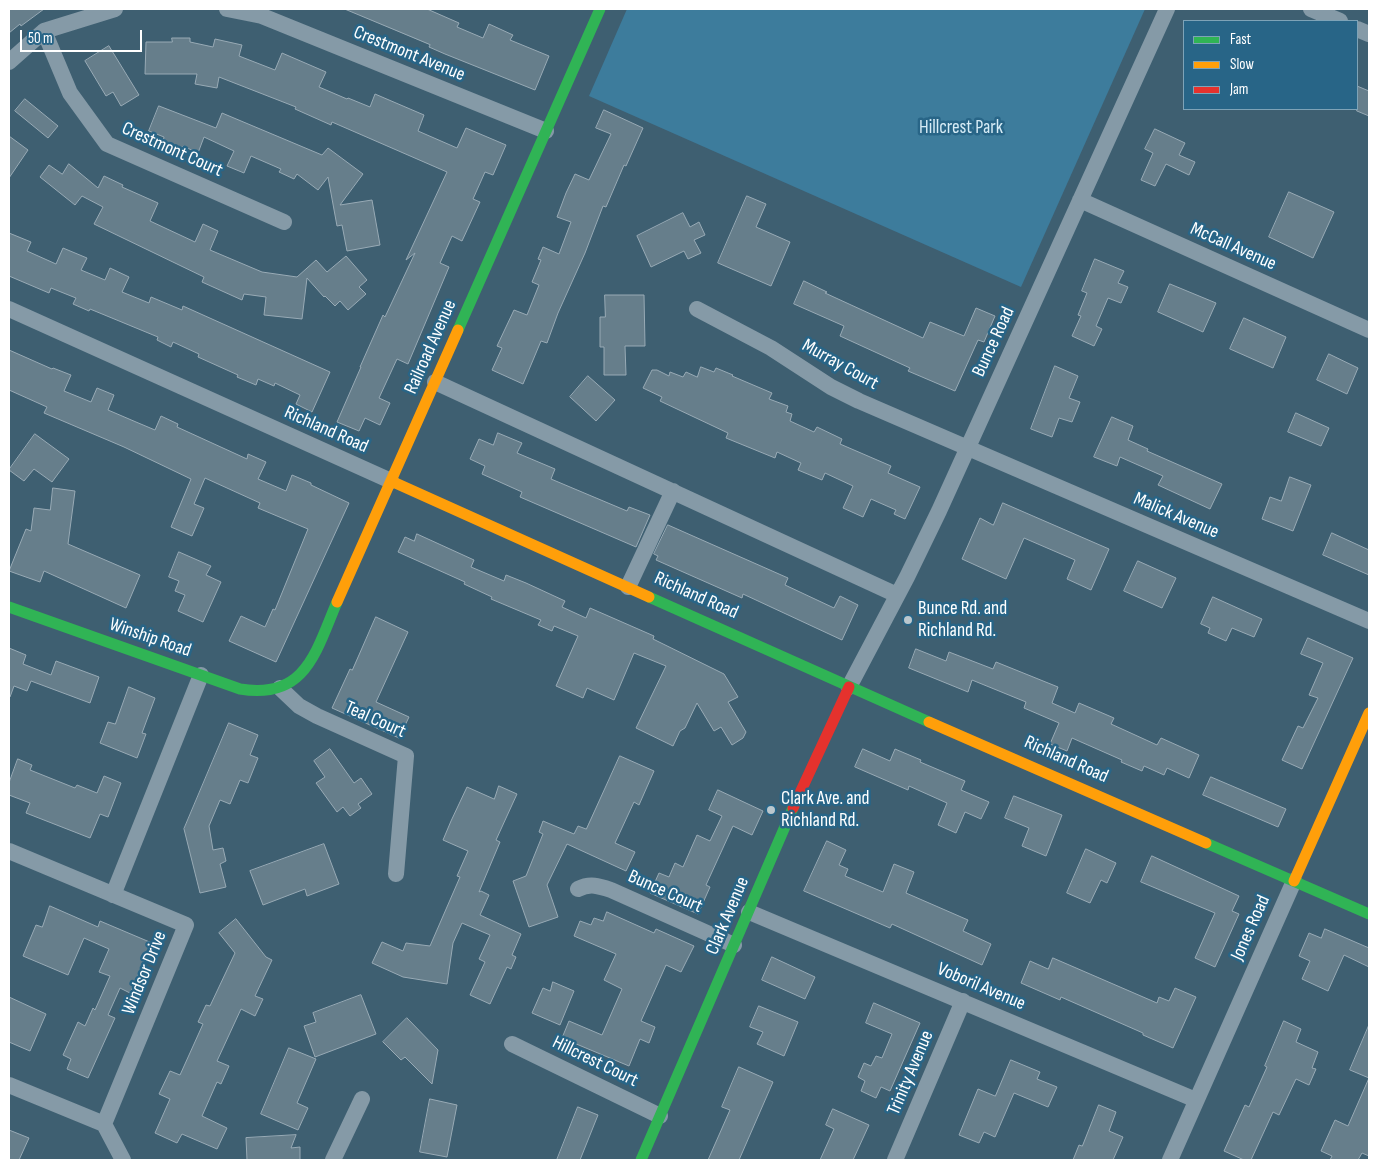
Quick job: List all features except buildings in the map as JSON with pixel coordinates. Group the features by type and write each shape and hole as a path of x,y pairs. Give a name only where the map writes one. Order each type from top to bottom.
{"street":[{"path":"9,62 44,32 115,9"},
{"name":"Crestmont Avenue","path":"227,9 262,16 546,131"},
{"name":"Railroad Avenue","path":"280,688 288,684 303,671 314,657 600,9"},
{"name":"Bunce Road","path":"849,687 897,595 968,447 1166,9"},
{"path":"1311,9 1338,20"},
{"name":"Crestmont Court","path":"44,32 70,93 107,144 284,222"},
{"name":"McCall Avenue","path":"1080,200 1369,330"},
{"name":"Murray Court","path":"697,308 771,348 831,387 968,447"},
{"name":"Richland Road","path":"9,309 849,687 1369,914"},
{"path":"435,382 897,595"},
{"name":"Malick Avenue","path":"968,447 1369,621"},
{"path":"628,587 673,491"},
{"name":"Winship Road","path":"9,607 240,689 257,693 269,692 280,688"},
{"path":"9,851 114,895 201,675"},
{"name":"Clark Avenue","path":"641,1160 807,776 849,687"},
{"name":"Teal Court","path":"280,688 300,706 316,716 406,756 396,874"},
{"name":"Jones Road","path":"1170,1160 1369,713"},
{"name":"Bunce Court","path":"578,889 586,885 611,890 734,945"},
{"name":"Windsor Drive","path":"104,1124 186,925 114,895"},
{"name":"Voboril Avenue","path":"749,912 1196,1100"},
{"name":"Trinity Avenue","path":"895,1160 963,1001"},
{"name":"Hillcrest Court","path":"512,1044 660,1116"},
{"path":"9,1084 104,1124 123,1160"},
{"path":"333,1160 362,1099"}],"green space":[{"name":"Hillcrest Park","path":"627,9 1145,9 1021,287 589,96"}],"traffic: fast":[{"path":"458,330 600,9"},
{"path":"649,597 929,722"},
{"path":"9,607 240,689 262,690 280,687 294,679 305,668 322,638 337,602"},
{"path":"641,1160 793,808"},
{"path":"1206,843 1369,914"}],"traffic: slow":[{"path":"337,602 458,330"},
{"path":"391,481 649,597"},
{"path":"1294,881 1369,713"},
{"path":"929,722 1206,843"}],"traffic: jam":[{"path":"793,808 849,687"}],"place":[{"name":"Bunce Rd. and Richland Rd.","path":"908,620"},
{"name":"Clark Ave. and Richland Rd.","path":"771,810"}]}
